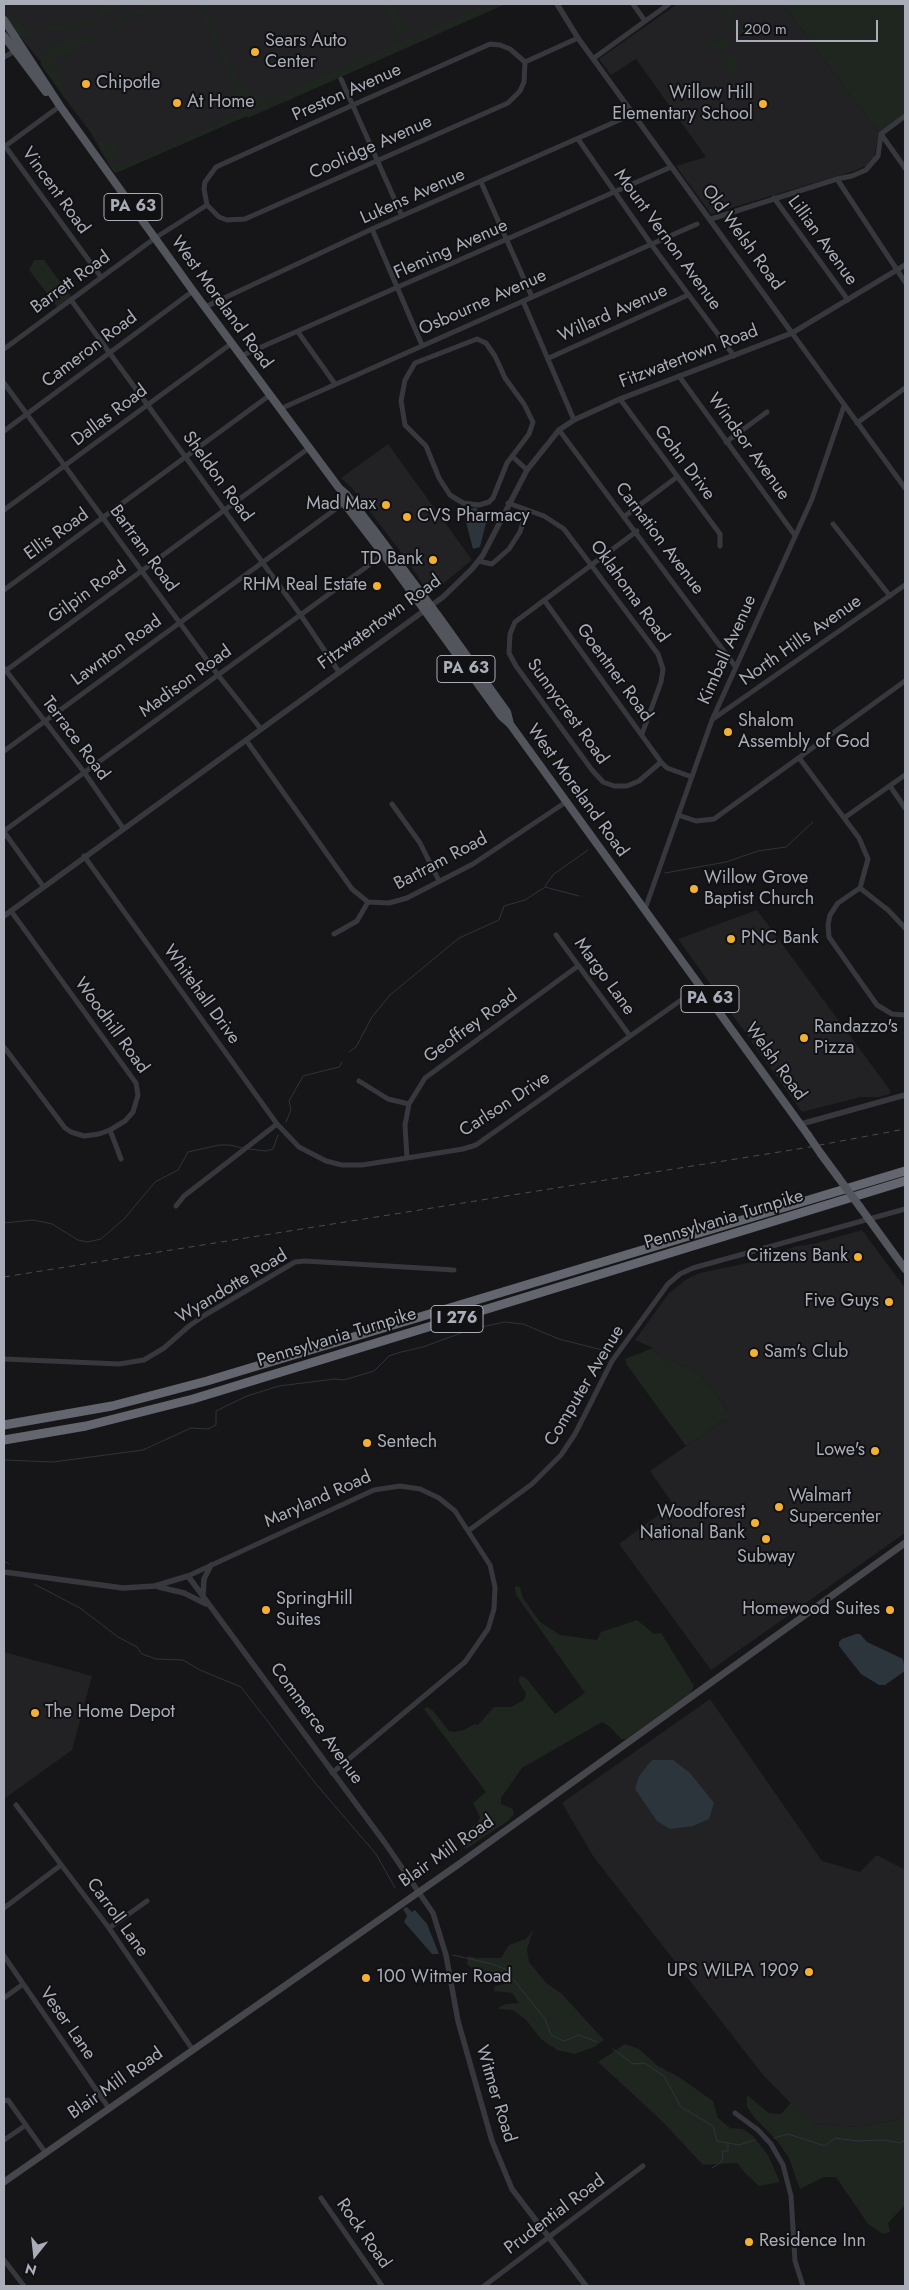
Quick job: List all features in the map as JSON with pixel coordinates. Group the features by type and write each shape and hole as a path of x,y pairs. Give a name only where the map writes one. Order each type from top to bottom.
{"highway":[{"name":"Pennsylvania Turnpike","path":"4,1425 112,1406 207,1382 905,1170"},
{"name":"Pennsylvania Turnpike","path":"4,1440 86,1426 193,1399 905,1181"}],"main road":[{"name":"West Moreland Road","path":"4,20 60,106 193,291 342,492 346,494 374,530 428,609"},
{"name":"West Moreland Road","path":"4,36 60,106"},
{"name":"West Moreland Road","path":"342,492 341,498 344,503 507,712 510,724 619,874"},
{"name":"Welsh Road","path":"619,874 905,1269"},
{"name":"Blair Mill Road","path":"4,2182 418,1890 459,1864 905,1543"}],"street":[{"name":"Old Welsh Road","path":"557,4 578,38 711,218 792,333 812,357 844,406 904,485"},
{"path":"632,4 645,21"},
{"path":"594,58 669,4"},
{"path":"525,62 578,38"},
{"name":"Preston Avenue","path":"207,205 204,190 206,182 216,167 353,105 490,44 500,44 510,49 525,62"},
{"path":"4,57 15,51"},
{"name":"Coolidge Avenue","path":"207,205 219,216 227,220 246,219 508,103 520,91 524,82 525,62"},
{"path":"341,79 402,216"},
{"path":"4,146 60,106"},
{"name":"Lukens Avenue","path":"206,307 372,229 634,114"},
{"path":"711,218 852,176 866,170 878,156 880,134 905,116"},
{"path":"880,134 905,168"},
{"name":"Mount Vernon Avenue","path":"578,139 688,296 734,356"},
{"name":"Vincent Road","path":"4,146 101,277"},
{"name":"Fleming Avenue","path":"241,356 672,167"},
{"path":"837,179 905,282"},
{"path":"481,182 532,297"},
{"name":"Lillian Avenue","path":"774,198 848,300"},
{"path":"155,238 207,205"},
{"name":"Osbourne Avenue","path":"280,409 697,224"},
{"path":"372,229 422,345"},
{"name":"Barrett Road","path":"4,349 155,238"},
{"name":"Fitzwatertown Road","path":"4,916 84,856 428,609 455,586 478,561 490,542 508,503 527,470 559,430 574,420 620,399 792,333 905,264"},
{"name":"Cameron Road","path":"4,431 193,291"},
{"name":"Willard Avenue","path":"549,358 688,296"},
{"name":"Sheldon Road","path":"71,300 300,614 339,672"},
{"path":"523,301 574,420"},
{"path":"298,332 335,384"},
{"path":"477,339 486,343 495,356 505,378 524,404 533,422 529,434 512,456 503,472 493,498 489,502 472,505 463,503 450,495 439,478 426,446 410,432 402,418 402,393 410,369 415,363 477,339"},
{"name":"Dallas Road","path":"4,510 147,404 232,344"},
{"name":"Windsor Avenue","path":"679,376 794,534"},
{"name":"Bartram Road","path":"4,383 218,676 261,729"},
{"path":"857,423 905,388"},
{"name":"Ellis Road","path":"4,590 270,395"},
{"name":"Gohn Drive","path":"620,399 720,534 720,546"},
{"name":"Kimball Avenue","path":"645,909 712,720 794,534 812,499 844,406"},
{"path":"726,442 767,412"},
{"name":"Carnation Avenue","path":"559,430 637,531 735,666"},
{"name":"Gilpin Road","path":"4,670 309,448"},
{"path":"512,456 527,470"},
{"path":"625,516 677,477"},
{"name":"Lawnton Road","path":"4,751 344,503"},
{"name":"Oklahoma Road","path":"508,503 544,516 558,524 570,536 660,659 663,669 661,682 642,734"},
{"path":"478,561 492,564 509,549 520,532 527,510"},
{"path":"833,524 890,596"},
{"path":"544,600 637,531"},
{"name":"Madison Road","path":"4,831 384,554"},
{"name":"North Hills Avenue","path":"712,720 905,585"},
{"name":"Goentner Road","path":"544,600 661,762"},
{"name":"Sunnycrest Road","path":"544,600 515,622 512,628 509,647 516,666 592,770 603,782 614,786 634,783 661,762"},
{"name":"Terrace Road","path":"4,670 84,772 123,828"},
{"path":"678,815 702,821 714,818 905,681"},
{"path":"246,740 352,889 368,902 357,921 334,934"},
{"path":"800,758 859,838 867,854 868,864 860,888 838,903 832,910 828,920 829,937 877,1005 892,1014 905,1015"},
{"path":"661,762 667,768 692,777"},
{"path":"844,818 905,775"},
{"path":"890,786 905,808"},
{"name":"Bartram Road","path":"368,902 397,902 439,881 484,857 566,802"},
{"path":"392,804 426,853 439,881"},
{"path":"4,831 43,886"},
{"name":"Whitehall Drive","path":"84,856 277,1124 299,1147"},
{"path":"860,888 888,910 905,928"},
{"name":"Woodhill Road","path":"11,911 136,1083 138,1095 133,1112 110,1130"},
{"name":"Margo Lane","path":"556,935 630,1036"},
{"name":"Geoffrey Road","path":"407,1158 405,1125 409,1104 416,1089 436,1068 578,966"},
{"name":"Carlson Drive","path":"299,1147 326,1161 342,1165 362,1165 463,1149 476,1144 701,986"},
{"path":"4,1048 65,1128 84,1136 110,1130 121,1159"},
{"path":"359,1081 388,1099 409,1104"},
{"path":"801,1124 905,1095"},
{"path":"176,1206 184,1196 277,1124"},
{"name":"Computer Avenue","path":"468,1531 532,1484 561,1455 575,1434 612,1360 664,1290 680,1274 692,1268 905,1209"},
{"name":"Wyandotte Road","path":"4,1359 119,1364 144,1360 164,1348 205,1315 295,1262 305,1261 454,1270"},
{"name":"Maryland Road","path":"4,1572 108,1587 155,1586 188,1576 374,1490 400,1486 420,1489 439,1498 455,1511 490,1565 495,1587 494,1609 488,1629 465,1662 332,1773"},
{"path":"203,1597 204,1579 211,1565"},
{"name":"Commerce Avenue","path":"188,1576 418,1890"},
{"path":"155,1586 184,1593 211,1607"},
{"name":"Carroll Lane","path":"16,1805 108,1928 193,2050"},
{"path":"4,1908 61,1865"},
{"name":"Witmer Road","path":"418,1890 433,1914 444,1949 458,2022 492,2141 512,2189 586,2286"},
{"path":"108,1928 147,1901"},
{"name":"Veser Lane","path":"4,1956 108,2107"},
{"path":"4,1998 23,1984"},
{"path":"4,2101 8,2100 45,2152"},
{"path":"735,2113 758,2130 771,2144 783,2165 791,2196 795,2261 803,2286"},
{"path":"4,2140 26,2125"},
{"name":"Prudential Road","path":"484,2286 643,2166"},
{"name":"Rock Road","path":"321,2198 382,2286"},
{"path":"4,2260 24,2286"}],"shaded area":[{"path":"4,4 506,4 248,118 247,116 115,173 91,133 40,61 4,17"},
{"path":"101,4 123,4 100,18 95,11 102,8"},
{"path":"151,4 162,4 108,32 109,36 107,37 105,31 108,27"},
{"path":"198,4 203,4 238,82 252,94 270,98 474,10 483,4 504,4 287,101 286,99 116,173 110,167 119,162 121,167 245,111"},
{"path":"382,4 392,4 405,26 396,29"},
{"name":"Willow Hill Elementary School","path":"677,4 783,4 879,133 874,158 868,165 854,171 711,214 676,166 706,157 636,59 611,75 599,59"},
{"path":"716,4 729,4 735,13 726,19"},
{"path":"783,4 905,4 905,114 879,133"},
{"path":"4,9 29,32 63,24 65,27 75,25 91,19 89,14 92,20 90,25 80,28 46,31 24,38 20,34 18,36 4,17"},
{"path":"736,18 746,34 735,38 732,29 733,20"},
{"path":"411,24 409,30 396,36 392,32"},
{"path":"95,35 99,42 95,39 55,60 58,64 51,63 52,67 55,66 73,105 80,107 101,99 87,107 77,108 66,100 41,65 41,54 55,44"},
{"path":"725,35 731,44 717,55 710,46"},
{"path":"729,56 731,58 736,56 740,63 736,66 739,72 732,77 723,65 725,58"},
{"path":"277,65 272,86 268,90 251,84 266,88 268,84 272,85 275,72 272,70"},
{"path":"244,70 252,79 251,84 241,72"},
{"path":"90,115 93,120 89,122 99,143 103,142 105,146 114,142 117,151 122,150 121,152 109,158 105,157 88,127"},
{"path":"34,260 44,260 72,298 58,308 29,270"},
{"path":"388,444 472,560 432,593 428,592 406,559 352,488 341,478"},
{"path":"476,507 486,523 480,547 473,549 465,518 468,510"},
{"path":"757,910 890,1090 890,1094 879,1097 861,1097 802,1112 678,939"},
{"path":"862,1230 905,1288 905,1533 711,1670 619,1544 673,1504 650,1471 731,1415 697,1370 660,1357 653,1348 635,1340 669,1293 687,1279 700,1273 758,1261 797,1246 813,1244"},
{"path":"653,1348 660,1357 697,1370 731,1415 686,1446 627,1365 625,1359"},
{"path":"515,1586 520,1587 523,1598 540,1622 560,1635 597,1640 601,1632 637,1620 654,1634 661,1633 694,1686 691,1693 626,1739 621,1739 610,1727 602,1722 522,1768 501,1798 501,1804 513,1809 514,1814 508,1821 466,1849 460,1844 459,1837 478,1822 480,1817 473,1803 486,1792 424,1709 428,1707 449,1731 454,1732 464,1730 474,1724 478,1725 494,1707 511,1707 524,1700 526,1694 519,1682 519,1677 521,1676 526,1678 555,1714 585,1693 516,1595"},
{"path":"860,1634 867,1642 903,1659 905,1671 885,1685 879,1685 861,1674 839,1646 839,1642 842,1639"},
{"path":"4,1652 92,1676 72,1750 4,1799"},
{"path":"710,1699 822,1861 860,1872 877,1855 905,1870 905,2113 896,2120 860,2127 811,2124 763,2075 593,1856 562,1803"},
{"path":"652,1760 673,1760 690,1773 714,1803 709,1819 693,1826 670,1829 657,1821 635,1789 639,1776"},
{"path":"407,1907 412,1912 415,1910 427,1924 439,1954 432,1954 404,1922 407,1916 403,1909"},
{"path":"533,1930 527,1949 529,1962 546,1983 561,1993 604,2040 594,2047 574,2054 557,2050 541,2039 526,2020 513,2010 499,2009 499,2007 506,2004 519,2003 512,1993 494,1991 495,1986 505,1984 467,1964 468,1956 501,1958 509,1945 526,1939"},
{"path":"625,2044 639,2049 658,2066 679,2077 713,2101 718,2118 730,2128 743,2129 753,2136 768,2155 780,2182 759,2186 737,2163 703,2165 662,2121 598,2062"},
{"path":"747,2095 769,2113 781,2114 791,2103 812,2124 860,2127 896,2120 905,2113 905,2205 888,2223 890,2232 883,2234 868,2224 836,2177 824,2177 800,2189 789,2158 778,2142 747,2107"}],"waterway":[{"path":"665,873 726,862 758,851 786,847 813,822"},
{"path":"545,886 554,874 588,850"},
{"path":"349,1052 356,1047 372,1017 390,995 459,938 499,920 504,906 525,900 545,887 579,896"},
{"path":"286,1122 291,1110 289,1101 303,1076 339,1067 342,1062"},
{"path":"249,1149 266,1151 273,1149 278,1135"},
{"path":"4,1223 33,1220 52,1224 78,1240 87,1242 101,1239 124,1219 155,1182 178,1170 188,1152 219,1145 242,1148"},
{"path":"4,1460 53,1462 143,1450 191,1428 208,1429 216,1425 216,1411 247,1396 279,1386 335,1379 344,1380 374,1371 389,1356 423,1347 469,1330 504,1322 523,1324 559,1339 610,1352"},
{"path":"4,1561 9,1564"},
{"path":"34,1584 80,1608 118,1637 137,1647 142,1654 156,1659 183,1660 200,1670 241,1687 316,1784 376,1854 395,1888"},
{"path":"453,1955 505,1969 545,2019 551,2035 564,2041 579,2035 597,2042"},
{"path":"613,2049 633,2064 644,2063 664,2076 681,2107 713,2126 717,2141 739,2145 755,2140"},
{"path":"774,2138 788,2134 825,2146 835,2138 858,2141 884,2140 900,2143 905,2140"},
{"path":"712,2168 723,2159 722,2151 728,2151 728,2144"}],"railway":[{"path":"4,1277 804,1148 905,1129"}],"place":[{"name":"Sears Auto Center","path":"255,52"},
{"name":"Chipotle","path":"86,84"},
{"name":"At Home","path":"177,103"},
{"name":"Willow Hill Elementary School","path":"763,104"},
{"name":"Mad Max","path":"386,505"},
{"name":"CVS Pharmacy","path":"407,517"},
{"name":"TD Bank","path":"433,560"},
{"name":"RHM Real Estate","path":"377,586"},
{"name":"Shalom Assembly of God","path":"728,732"},
{"name":"Willow Grove Baptist Church","path":"694,889"},
{"name":"PNC Bank","path":"731,939"},
{"name":"Randazzo's Pizza","path":"804,1038"},
{"name":"Citizens Bank","path":"858,1257"},
{"name":"Five Guys","path":"889,1302"},
{"name":"Sam's Club","path":"754,1353"},
{"name":"Sentech","path":"367,1443"},
{"name":"Lowe's","path":"875,1451"},
{"name":"Walmart Supercenter","path":"779,1507"},
{"name":"Woodforest National Bank","path":"755,1523"},
{"name":"Subway","path":"766,1539"},
{"name":"SpringHill Suites","path":"266,1610"},
{"name":"Homewood Suites","path":"890,1610"},
{"name":"The Home Depot","path":"35,1713"},
{"name":"UPS WILPA 1909","path":"809,1972"},
{"name":"100 Witmer Road","path":"366,1978"},
{"name":"Residence Inn","path":"749,2242"}]}
